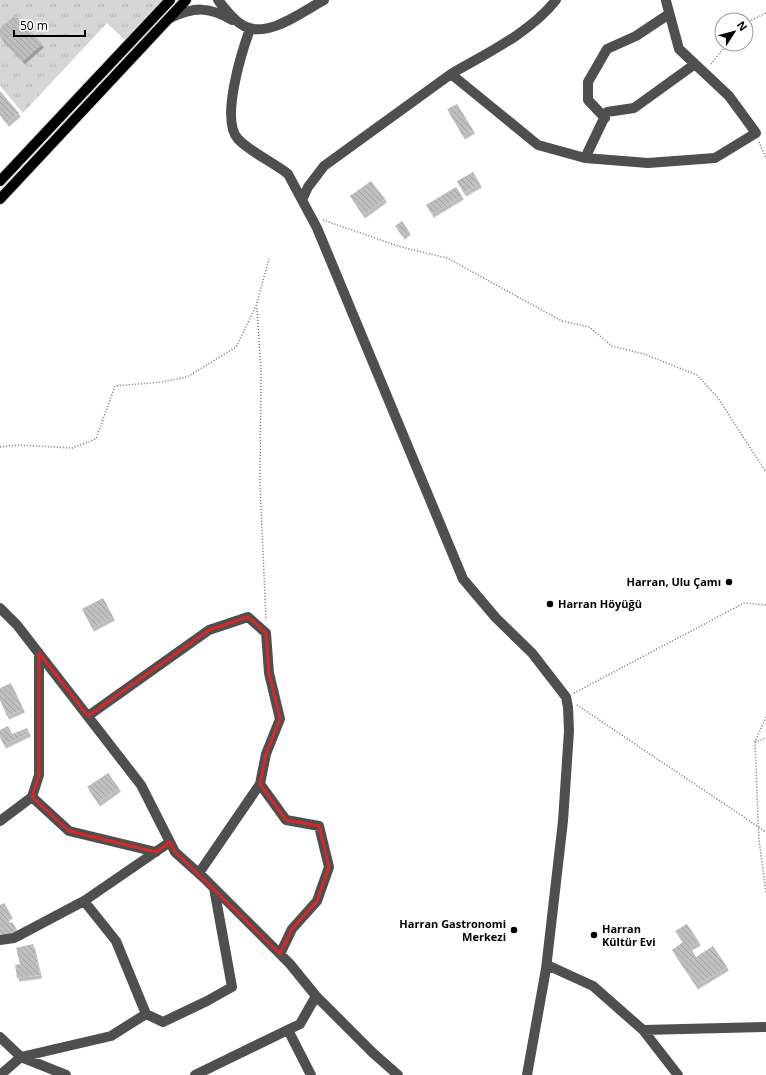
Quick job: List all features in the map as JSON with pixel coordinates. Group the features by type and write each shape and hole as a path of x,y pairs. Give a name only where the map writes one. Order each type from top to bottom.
{"main road":[{"path":"0,181 170,0"},
{"path":"0,199 186,0"}],"street":[{"path":"218,0 235,19 247,27"},
{"path":"169,18 184,11 205,9 224,15 247,27 266,30 324,0"},
{"path":"302,200 308,187 324,166 451,74 510,38 547,12 556,0"},
{"path":"451,74 538,145 585,158 648,162 715,158 756,133 729,96 679,49 666,2"},
{"path":"604,118 588,100 588,82 607,49 636,36 670,14"},
{"path":"247,27 236,76 231,117 232,132 239,140 288,174 302,200 463,579 496,618 532,653 566,697 570,731 563,821 547,965 527,1075"},
{"path":"585,158 608,112 634,108 695,64"},
{"path":"0,608 17,625 141,785 175,852 199,873 280,954 316,996 373,1053 398,1075"},
{"path":"88,716 209,630 248,617 266,633 269,672 280,719 266,754 260,784 199,873"},
{"path":"0,821 32,797 39,775 39,653"},
{"path":"260,784 286,820 319,826 329,867 317,901 292,929 280,954"},
{"path":"32,797 69,831 156,852"},
{"path":"0,940 14,938 84,901 170,842"},
{"path":"84,901 116,941 146,1014 163,1022 207,1002 232,987 214,888"},
{"path":"547,965 593,986 643,1030 678,1075"},
{"path":"195,1075 300,1024 316,996"},
{"path":"0,1075 21,1057 111,1036 146,1014"},
{"path":"643,1030 766,1027"},
{"path":"288,1030 311,1075"},
{"path":"0,1036 21,1057 66,1075"}],"path":[{"path":"754,19 766,14"},
{"path":"704,72 720,52"},
{"path":"756,133 766,159"},
{"path":"310,216 401,247 447,258 562,321 589,327 612,346 644,354 697,375 718,398 766,472"},
{"path":"0,447 17,445 72,448 96,439 116,386 162,382 187,376 236,347 256,306 269,259"},
{"path":"256,306 261,371 260,484 266,633"},
{"path":"766,605 744,603 566,697 766,832"},
{"path":"766,717 755,742 758,827 766,893"},
{"path":"755,742 766,738"}],"highlighted area":[{"path":"248,617 266,633 269,673 280,719 266,754 260,784 286,820 319,826 329,867 317,901 292,929 280,954 175,852 170,842 156,852 69,831 32,797 39,775 39,653 88,716 209,630"}],"green space":[{"path":"0,0 170,0 129,44 107,23 23,113 0,86"}],"building":[{"path":"15,15 42,44 23,61 0,36 0,29"},
{"path":"0,91 19,113 7,123 0,115"},
{"path":"457,104 473,130 463,136 447,109"},
{"path":"473,172 480,184 464,193 457,181"},
{"path":"371,181 385,199 363,215 350,196"},
{"path":"456,187 462,196 432,214 426,205"},
{"path":"402,221 409,231 403,236 395,226"},
{"path":"103,598 113,617 92,628 82,609"},
{"path":"11,683 23,709 7,716 0,700 0,688"},
{"path":"8,726 12,734 27,728 29,733 4,745 0,737 0,730"},
{"path":"108,773 119,788 98,803 87,787"},
{"path":"4,903 11,915 7,917 10,923 12,922 17,930 2,938 0,934 0,905"},
{"path":"687,924 699,942 690,947 696,957 713,946 727,967 696,986 672,950 683,942 675,931"},
{"path":"33,944 40,975 17,978 15,965 20,964 16,948"}],"place":[{"name":"Harran, Ulu Çamı","path":"729,582"},
{"name":"Harran Höyüğü","path":"550,604"},
{"name":"Harran Gastronomi Merkezi","path":"514,930"},
{"name":"Harran Kültür Evi","path":"594,935"}]}
